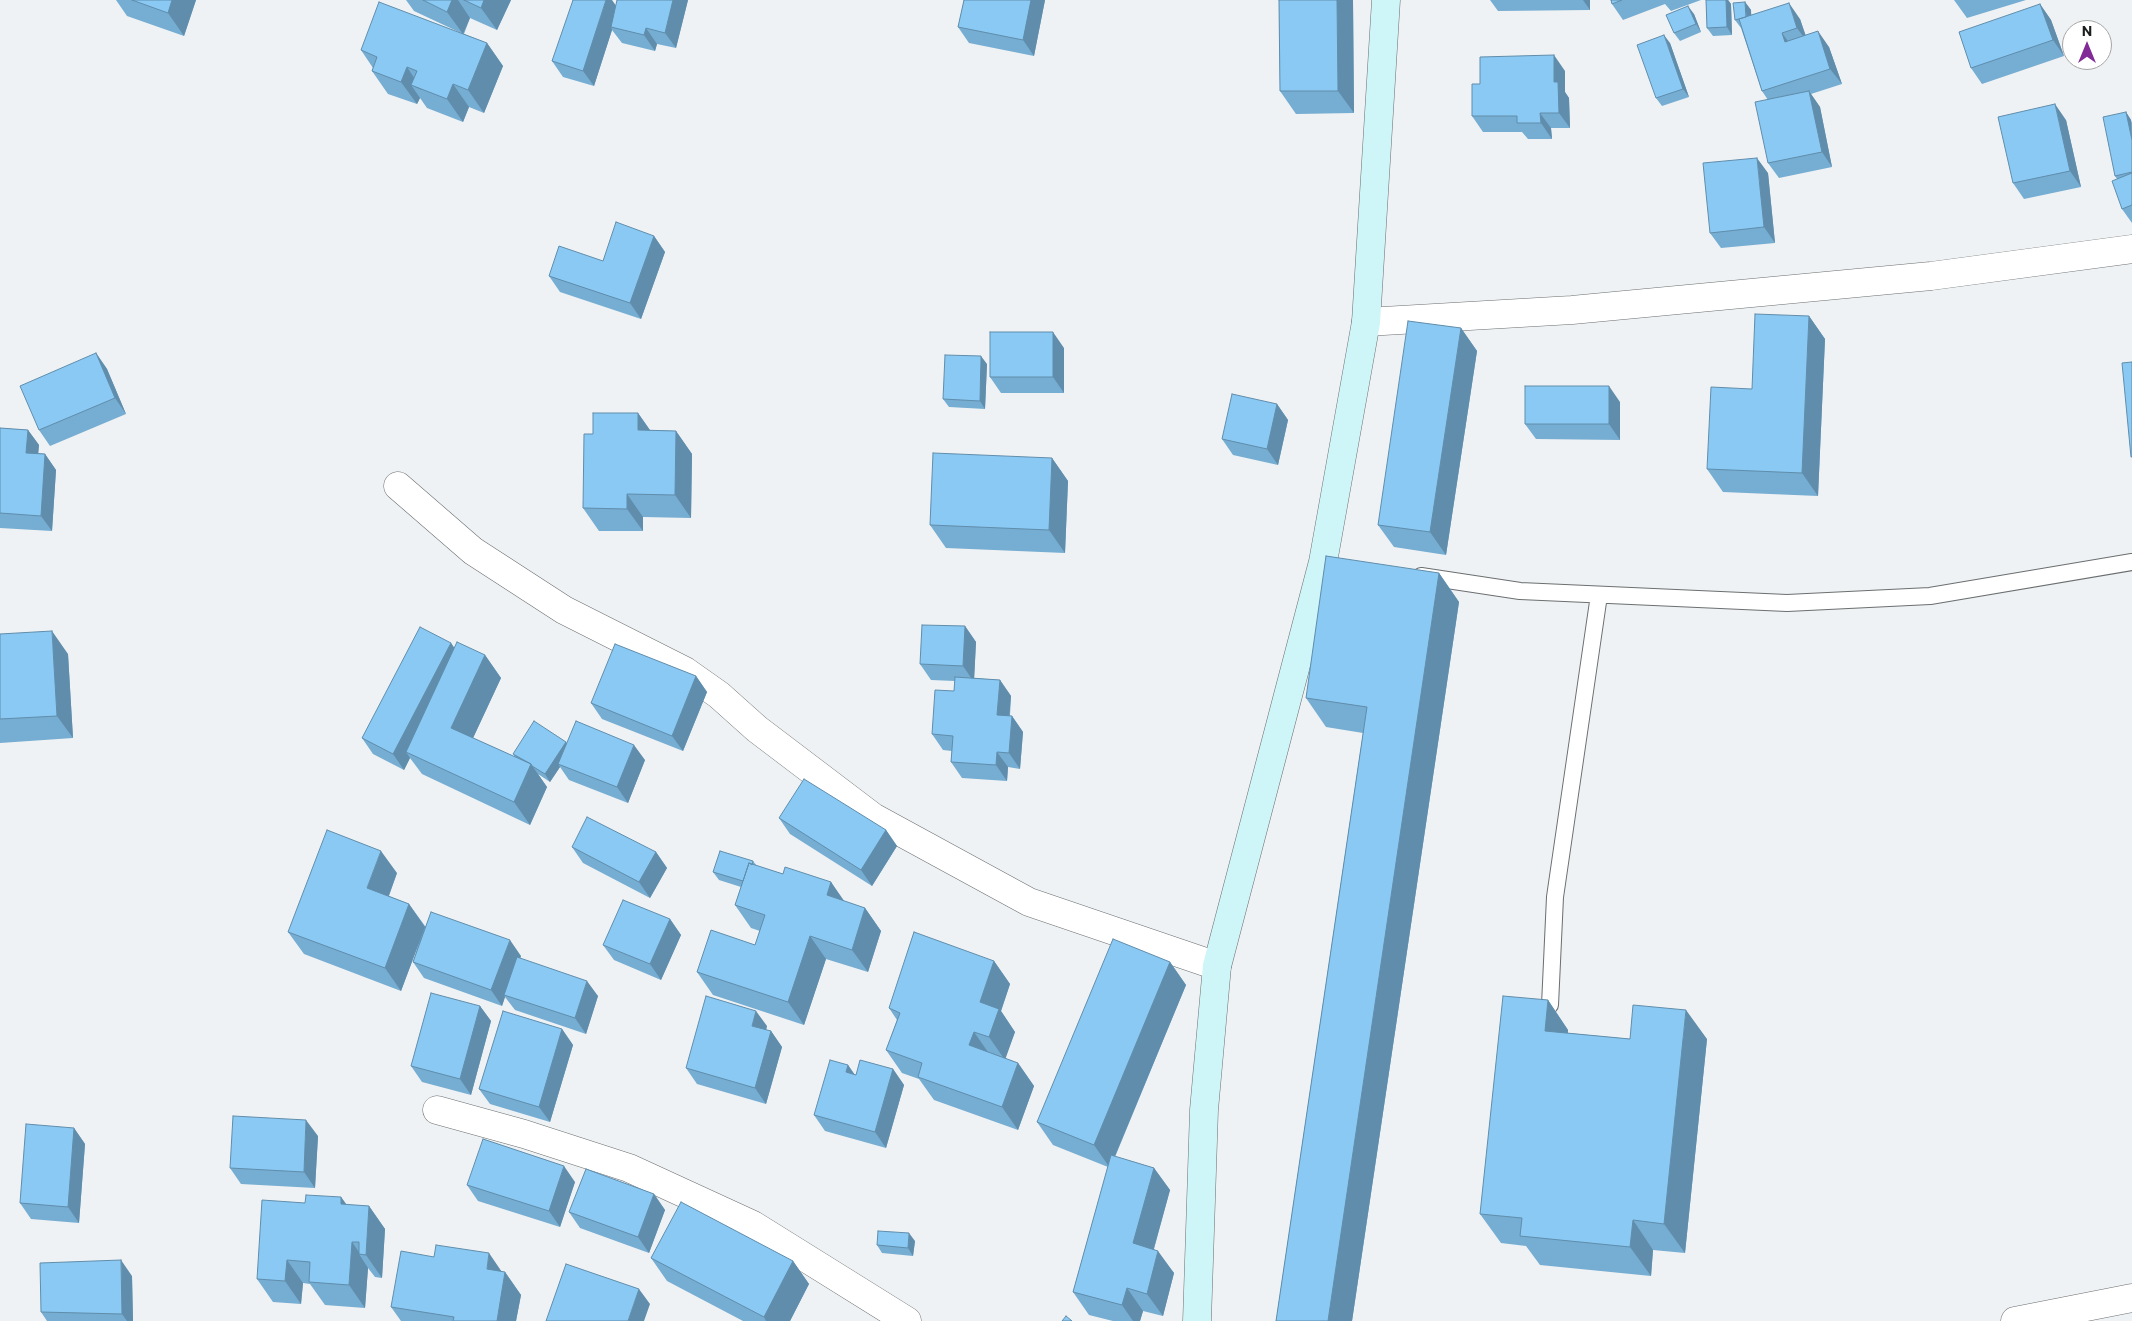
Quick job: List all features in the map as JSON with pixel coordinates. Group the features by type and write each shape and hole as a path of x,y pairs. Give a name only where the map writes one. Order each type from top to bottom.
{"street":[{"path":"1197,1321 1204,1110 1217,966 1333,563 1366,322 1386,0"},
{"path":"1366,322 1572,310 1932,276 2132,249"},
{"path":"398,486 473,551 556,604 691,676 719,695 756,729 873,817 1029,902 1217,966"},
{"path":"437,1110 524,1134 629,1168 753,1224 907,1321"},
{"path":"2015,1321 2132,1298"}],"lane":[{"path":"1402,573 1520,591 1787,603 1930,596 2132,562"},
{"path":"1550,1005 1555,897 1598,595"}],"building":[{"path":"132,0 172,0 168,13"},
{"path":"423,0 452,0 447,12"},
{"path":"464,0 484,0 481,8"},
{"path":"573,0 606,0 583,71 552,61"},
{"path":"617,0 673,0 665,33 646,28 644,35 611,27"},
{"path":"964,0 1031,0 1023,40 958,27"},
{"path":"1279,0 1337,0 1338,91 1280,91"},
{"path":"1611,0 1622,0 1612,4"},
{"path":"1706,0 1726,0 1727,27 1707,28"},
{"path":"379,2 487,43 468,90 453,84 447,99 411,85 417,71 407,67 401,82 372,71 377,57 361,50"},
{"path":"1745,2 1746,17 1735,20 1733,3"},
{"path":"1789,3 1797,28 1782,33 1785,42 1818,31 1830,69 1762,91 1739,19"},
{"path":"2040,4 2053,40 1971,68 1959,32"},
{"path":"1688,6 1696,24 1674,33 1666,15"},
{"path":"1664,35 1683,89 1656,98 1637,45"},
{"path":"1554,55 1554,82 1558,82 1559,113 1540,113 1541,123 1517,123 1517,116 1472,116 1472,84 1480,84 1480,57"},
{"path":"1809,91 1822,152 1768,163 1755,102"},
{"path":"2055,104 2070,171 2013,183 1998,117"},
{"path":"2126,112 2132,140 2132,172 2115,176 2103,117"},
{"path":"1757,158 1764,227 1710,233 1703,163"},
{"path":"2132,173 2132,205 2122,209 2112,181"},
{"path":"616,222 654,236 630,303 549,276 559,246 603,261"},
{"path":"1755,314 1809,316 1802,473 1707,469 1711,387 1752,389"},
{"path":"1408,321 1461,328 1430,532 1378,525"},
{"path":"990,332 1053,332 1053,377 990,377"},
{"path":"96,353 115,398 39,430 20,386"},
{"path":"945,355 981,356 980,401 943,399"},
{"path":"2132,362 2132,457 2131,457 2122,363"},
{"path":"1525,386 1609,386 1609,424 1525,424"},
{"path":"1232,394 1277,404 1267,449 1222,439"},
{"path":"593,413 638,413 638,430 676,431 675,495 627,494 627,509 583,508 584,434 593,434"},
{"path":"0,428 28,430 26,453 45,454 41,516 0,513"},
{"path":"933,453 1052,458 1049,530 930,525"},
{"path":"1326,556 1439,573 1328,1321 1276,1321 1367,707 1306,698"},
{"path":"922,625 965,626 963,666 920,664"},
{"path":"420,627 451,643 393,754 362,738"},
{"path":"52,631 57,716 0,719 0,634"},
{"path":"457,642 485,655 451,728 531,764 514,802 406,752"},
{"path":"615,644 696,676 672,736 591,703"},
{"path":"955,677 1000,680 997,715 1012,716 1009,753 997,752 996,765 951,762 953,736 932,734 935,690 954,691"},
{"path":"534,721 566,742 545,774 513,754"},
{"path":"576,721 634,745 617,787 558,764"},
{"path":"804,779 886,830 861,870 779,818"},
{"path":"587,817 656,852 639,882 572,847"},
{"path":"327,830 381,851 367,888 409,904 385,968 288,932"},
{"path":"720,851 753,861 752,865 749,863 743,881 713,872"},
{"path":"749,863 783,874 785,867 831,882 827,895 865,908 852,950 810,936 788,1002 697,972 711,930 755,945 765,915 735,905"},
{"path":"623,900 670,919 650,964 603,945"},
{"path":"431,912 510,940 491,990 413,962"},
{"path":"914,932 994,961 980,1002 999,1009 989,1037 974,1032 969,1045 1018,1063 1002,1107 918,1077 922,1063 886,1050 900,1013 889,1008"},
{"path":"1113,939 1170,962 1094,1145 1037,1122"},
{"path":"517,957 587,981 575,1018 504,995"},
{"path":"431,993 480,1006 460,1079 411,1066"},
{"path":"706,996 756,1011 752,1026 771,1031 755,1088 686,1068"},
{"path":"1503,996 1548,1000 1545,1031 1630,1039 1633,1005 1686,1010 1664,1224 1633,1220 1630,1247 1520,1236 1522,1218 1480,1214"},
{"path":"503,1011 562,1029 539,1107 479,1089"},
{"path":"830,1060 848,1065 846,1072 856,1075 860,1060 893,1069 875,1132 814,1115"},
{"path":"233,1116 306,1120 304,1172 230,1168"},
{"path":"26,1124 74,1128 68,1207 20,1203"},
{"path":"483,1139 564,1166 549,1211 467,1185"},
{"path":"1111,1155 1154,1168 1133,1243 1158,1251 1147,1294 1127,1288 1122,1305 1073,1292"},
{"path":"586,1169 654,1194 638,1237 569,1212"},
{"path":"306,1195 341,1197 341,1204 369,1206 366,1255 359,1254 359,1242 352,1242 349,1285 309,1282 310,1262 287,1260 285,1281 257,1279 262,1200 305,1203"},
{"path":"681,1202 793,1261 764,1317 651,1258"},
{"path":"878,1231 909,1233 908,1248 877,1245"},
{"path":"436,1245 489,1253 487,1269 505,1272 497,1321 453,1321 454,1317 391,1307 401,1251 434,1257"},
{"path":"121,1260 122,1314 41,1312 40,1263"},
{"path":"566,1264 639,1289 628,1321 546,1321"},
{"path":"1066,1316 1072,1321 1062,1321"}]}
